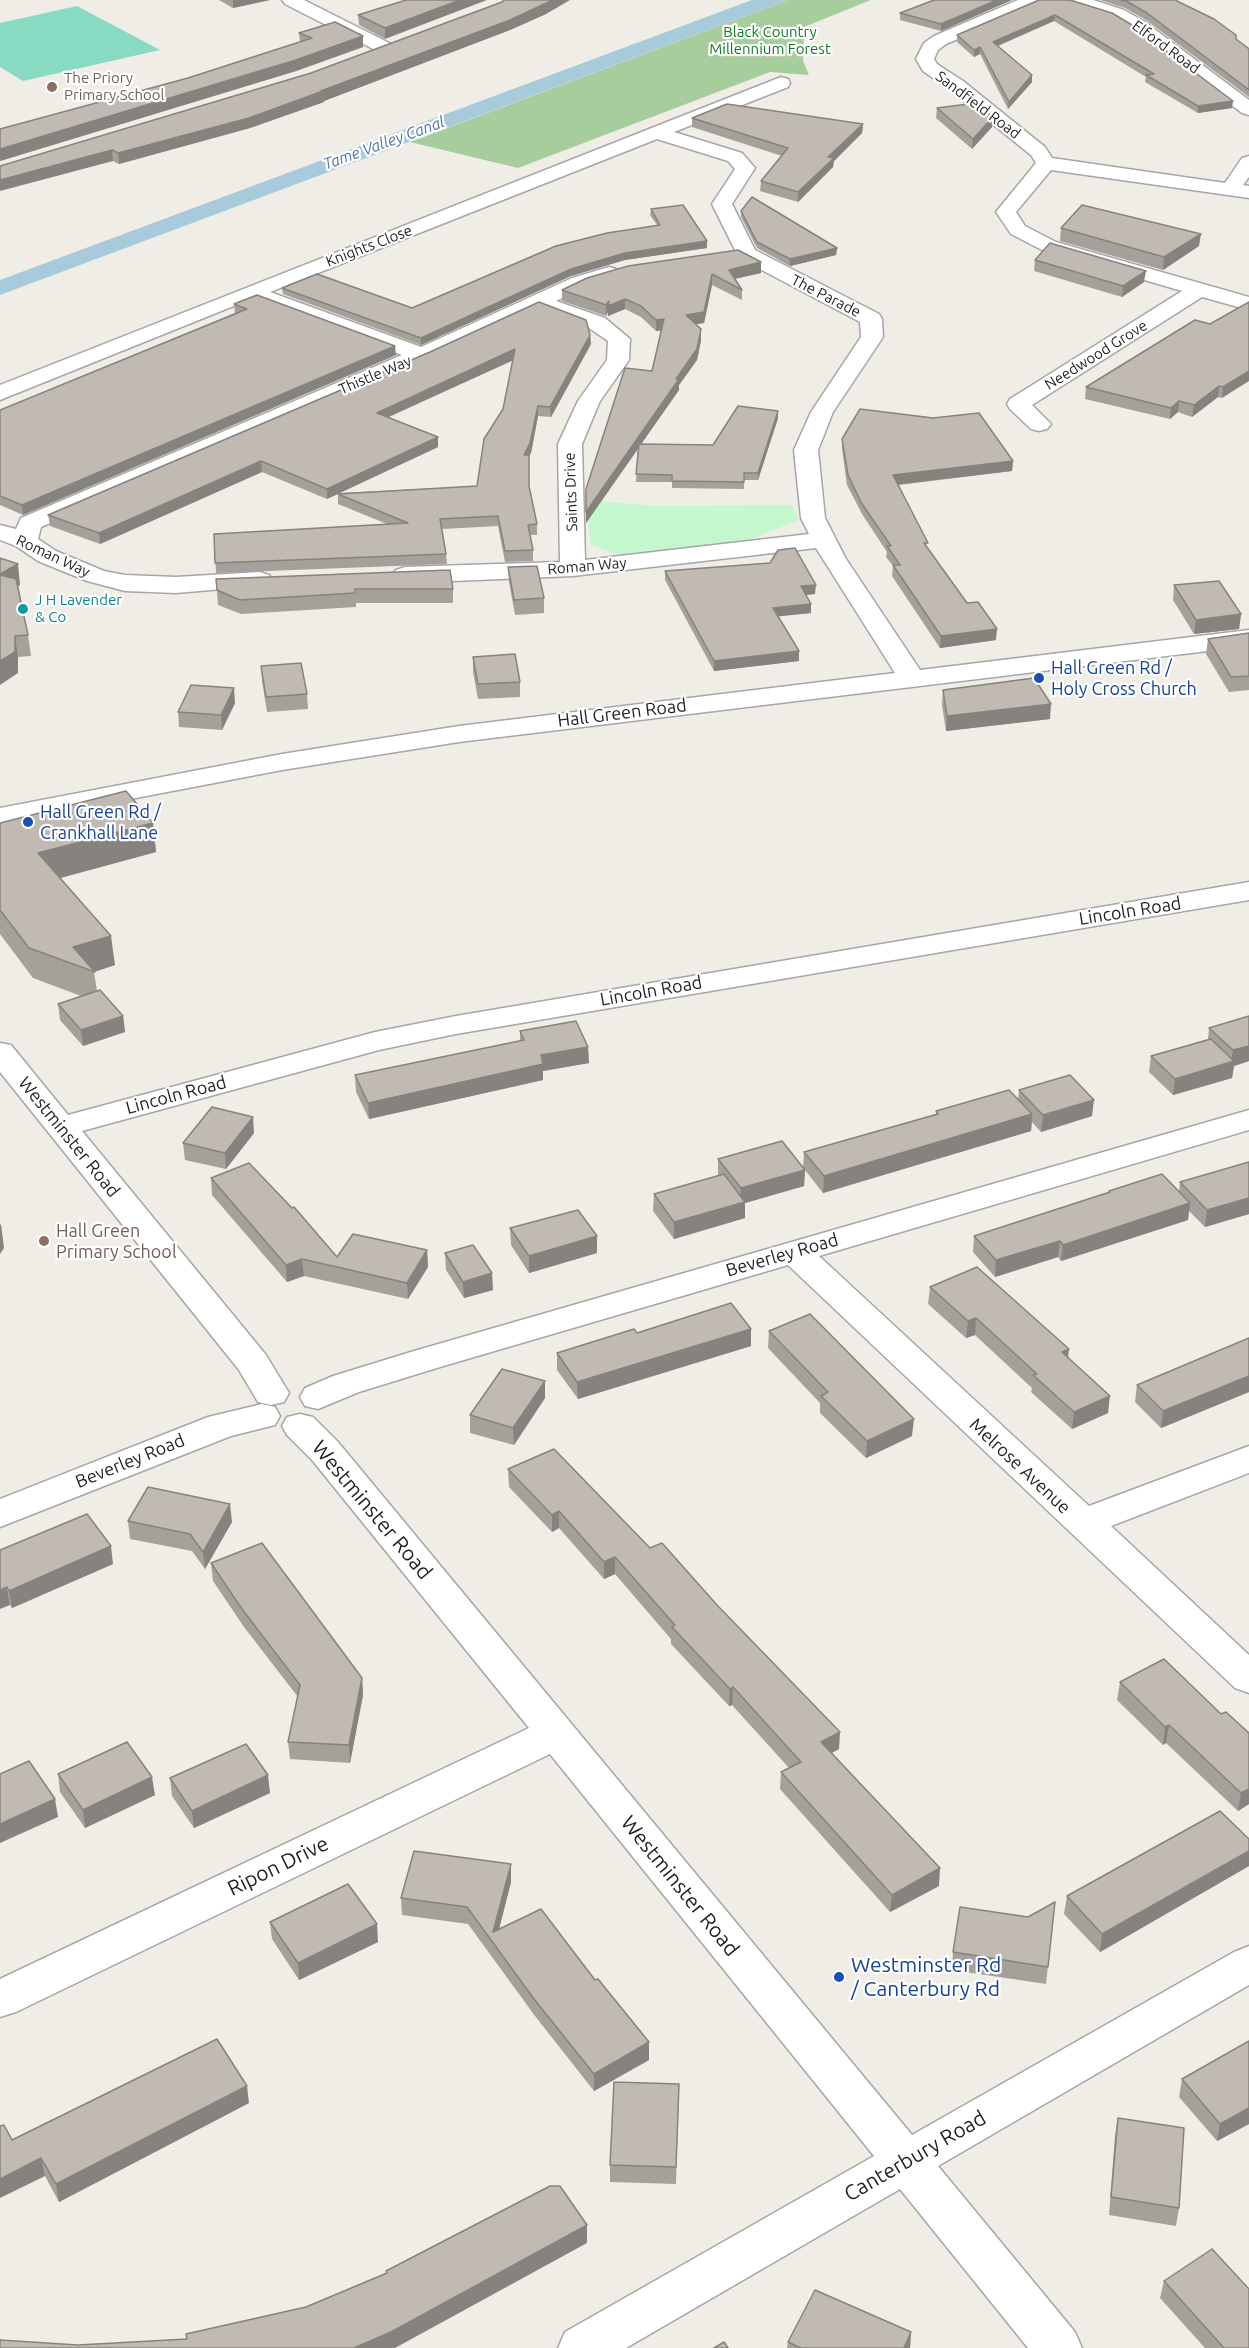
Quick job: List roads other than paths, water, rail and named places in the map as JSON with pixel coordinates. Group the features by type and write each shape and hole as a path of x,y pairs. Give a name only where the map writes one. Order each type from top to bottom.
{"street":[{"path":"291,0 385,48"},
{"name":"Sandfield Road","path":"1033,0 940,40 930,47 925,59 929,67 1038,151 1046,163"},
{"name":"Elford Road","path":"1075,0 1118,14 1139,26 1249,109"},
{"path":"365,55 407,39"},
{"path":"656,133 781,83"},
{"name":"The Parade","path":"656,133 735,157 745,168 722,204 734,252 746,254 870,319 872,337 822,412 806,450 813,518 834,560 911,677"},
{"name":"Knights Close","path":"251,292 656,133"},
{"path":"1249,162 1240,190 1046,163 1006,212 1018,230 1049,246 1249,304"},
{"name":"Thistle Way","path":"25,541 30,523 422,355 579,282 625,268"},
{"name":"Needwood Grove","path":"1039,424 1018,404 1199,290"},
{"path":"0,393 251,292 422,355"},
{"name":"Saints Drive","path":"538,301 597,323 618,339 618,360 589,401 570,444 573,568"},
{"name":"Roman Way","path":"0,532 25,541 47,556 96,576 124,583 176,585 287,579"},
{"name":"Roman Way","path":"380,576 573,568 824,540"},
{"name":"Hall Green Road","path":"0,816 282,762 447,736 911,677 1249,638"},
{"name":"Lincoln Road","path":"60,1127 375,1041 444,1027 1249,891"},
{"name":"Westminster Road","path":"0,1052 288,1408 1058,2348"},
{"name":"Beverley Road","path":"0,1514 210,1430 288,1408 356,1381 1249,1120"},
{"name":"Melrose Avenue","path":"794,1252 1249,1678"},
{"path":"1082,1523 1249,1459"},
{"name":"Ripon Drive","path":"0,1999 556,1733"},
{"name":"Canterbury Road","path":"582,2348 1249,1964"}],"water":[{"name":"Tame Valley Canal","path":"752,0 788,0 0,295 0,280"}],"place":[{"name":"The Priory Primary School","path":"52,87"},
{"name":"J H Lavender & Co","path":"23,609"},
{"name":"Hall Green Rd / Holy Cross Church","path":"1039,678"},
{"name":"Hall Green Rd / Crankhall Lane","path":"28,822"},
{"name":"Hall Green Primary School","path":"44,1241"},
{"name":"Westminster Rd / Canterbury Rd","path":"839,1977"}],"park label":[{"name":"Black Country Millennium Forest","path":"770,40"}]}
